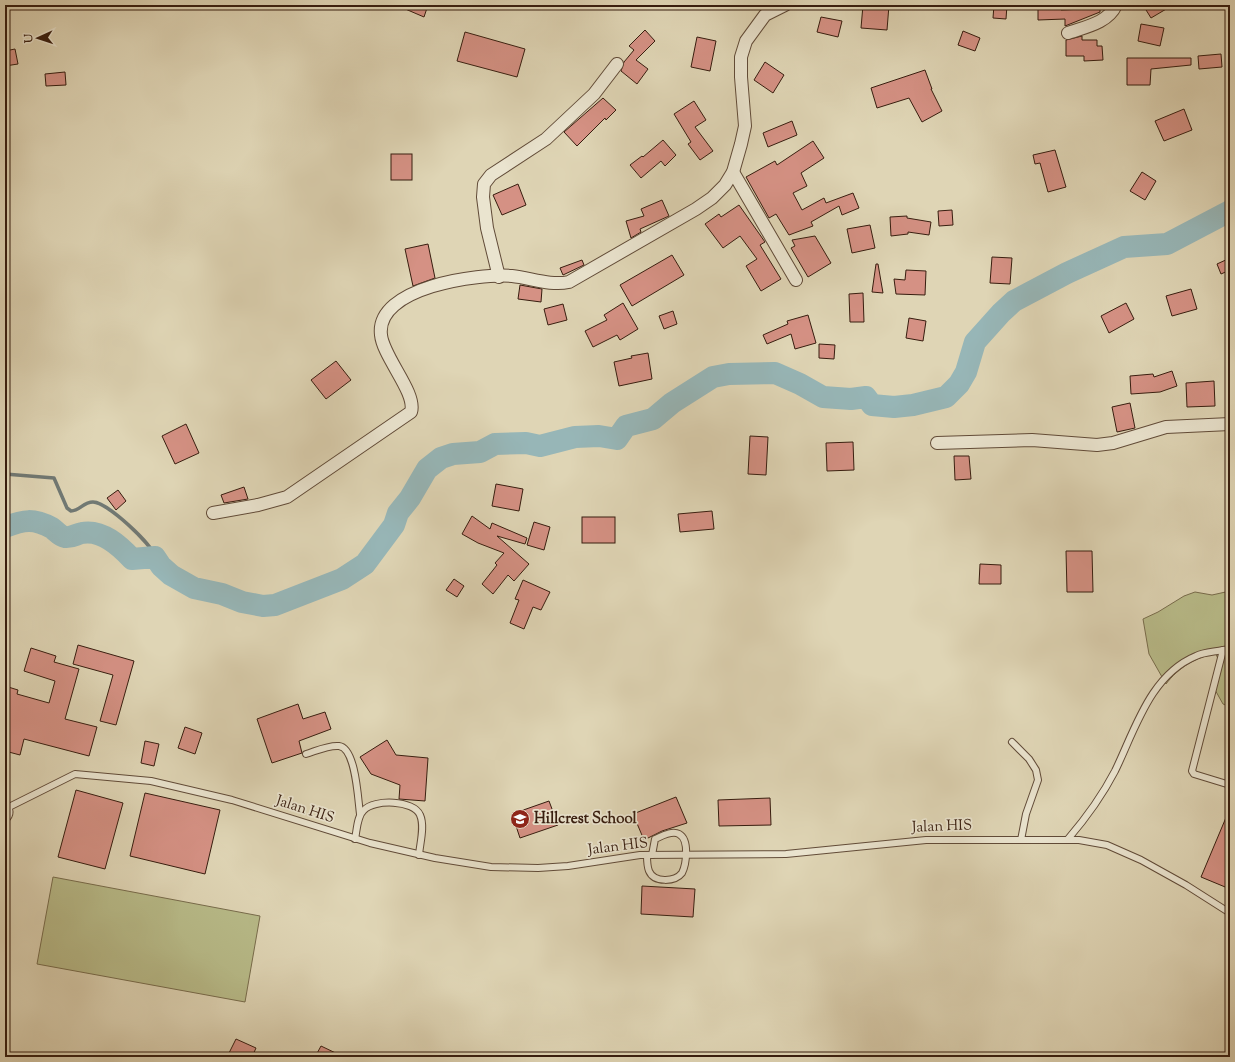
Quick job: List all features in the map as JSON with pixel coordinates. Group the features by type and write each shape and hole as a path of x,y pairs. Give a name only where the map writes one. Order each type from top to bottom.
{"street":[{"path":"212,513 258,505 287,497 405,418 411,412 412,407 402,381 384,348 380,334 381,326 386,315 399,301 412,292 484,277 512,276 553,282 569,282 696,209 712,198 733,172 745,126 741,77 742,57 746,42 765,15 785,5"},
{"path":"1068,33 1095,24 1108,16 1116,5"},
{"path":"499,277 487,228 482,197 484,184 491,175 546,139 594,94 617,64"},
{"path":"733,172 796,280"},
{"path":"937,443 1032,440 1098,444 1113,442 1172,426 1230,424"}],"lane":[{"path":"1068,839 1096,802 1115,771 1139,718 1161,684 1174,670 1196,656 1230,649"},
{"path":"1223,650 1192,770 1194,774 1230,785"},
{"path":"1012,742 1029,759 1036,770 1038,780 1026,814 1021,840"},
{"path":"306,754 331,747 341,746 347,750 352,761 360,814 355,839"},
{"name":"Jalan HIS","path":"5,820 10,813 7,805 65,778 75,774 84,774 151,781 224,799 355,839 419,855 491,866 538,868 568,866 649,855 786,854 926,840 1068,839 1094,842 1128,854 1186,885 1230,913"},
{"path":"360,814 368,806 386,802 397,803 417,809 421,820 419,855"},
{"path":"672,833 679,834 682,837 687,855 682,874 679,877 667,880 654,878 649,872 649,855 655,839 672,833"}],"green space":[{"path":"1230,591 1230,707 1223,704 1214,688 1220,664 1216,654 1202,657 1188,664 1176,673 1166,684 1149,654 1143,619 1158,612 1184,596 1195,592 1212,595"},
{"path":"53,877 260,916 245,1002 37,964"}],"building":[{"path":"396,5 428,5 424,17"},
{"path":"863,5 889,5 887,30 861,28"},
{"path":"994,5 1007,5 1006,19 993,18"},
{"path":"1038,5 1061,5 1061,10 1085,9 1085,5 1100,5 1100,12 1065,26 1065,19 1038,20"},
{"path":"1143,5 1173,5 1151,18"},
{"path":"821,17 842,21 838,37 817,32"},
{"path":"1141,24 1164,28 1160,46 1138,41"},
{"path":"645,30 655,41 636,60 648,69 637,84 621,71 624,62 634,50 629,46"},
{"path":"963,31 980,38 975,51 958,45"},
{"path":"465,32 525,49 517,77 457,61"},
{"path":"1082,36 1082,40 1097,40 1097,46 1102,46 1103,60 1084,61 1084,56 1066,56 1066,40"},
{"path":"697,37 716,41 710,71 691,67"},
{"path":"15,49 18,64 5,66 5,51"},
{"path":"1221,54 1222,67 1199,69 1198,56"},
{"path":"1127,58 1191,58 1191,65 1151,69 1150,85 1127,85"},
{"path":"765,62 784,75 773,93 754,80"},
{"path":"925,70 931,89 942,111 922,122 909,98 877,108 871,88"},
{"path":"65,72 66,85 46,86 45,74"},
{"path":"603,98 616,110 606,120 605,118 577,146 564,132"},
{"path":"694,101 706,120 695,127 713,151 700,160 688,144 691,142 674,114"},
{"path":"1184,109 1192,130 1164,141 1155,121"},
{"path":"792,121 797,135 768,147 763,133"},
{"path":"663,140 676,155 665,166 661,161 641,178 630,165 642,156 643,157"},
{"path":"813,141 824,158 801,173 807,186 793,193 802,210 824,198 826,203 853,193 859,208 842,215 839,206 811,222 813,226 789,235 776,214 769,218 746,177 775,161 777,165"},
{"path":"1055,150 1066,187 1048,192 1040,163 1035,164 1033,155"},
{"path":"391,154 412,154 412,180 391,180"},
{"path":"1142,172 1156,181 1145,200 1130,191"},
{"path":"518,184 526,205 502,215 493,195"},
{"path":"662,200 669,216 640,229 641,232 631,238 626,221 644,216 641,209"},
{"path":"739,205 765,242 760,245 781,279 761,291 746,266 757,259 740,236 723,248 705,224 719,214 721,217"},
{"path":"952,210 953,225 939,226 938,211"},
{"path":"907,216 907,218 931,222 929,235 908,232 908,234 891,236 890,217"},
{"path":"870,225 875,248 852,253 847,229"},
{"path":"815,236 831,263 808,277 791,248 795,246 792,240"},
{"path":"428,244 435,278 413,286 405,249"},
{"path":"672,255 684,275 632,306 620,285"},
{"path":"992,257 1012,258 1010,284 990,283"},
{"path":"1230,258 1230,270 1221,274 1217,264"},
{"path":"582,260 584,265 563,275 560,268"},
{"path":"876,264 878,264 883,293 872,292"},
{"path":"906,270 926,271 925,295 896,294 894,279 905,280"},
{"path":"520,285 542,289 541,302 518,299"},
{"path":"1191,289 1197,309 1172,316 1166,296"},
{"path":"863,293 864,322 850,322 849,294"},
{"path":"623,303 638,329 620,340 617,335 593,347 585,331 607,320 604,315"},
{"path":"1126,303 1134,319 1109,333 1101,316"},
{"path":"563,304 567,320 548,325 544,309"},
{"path":"673,311 677,324 664,329 659,316"},
{"path":"808,315 816,343 795,349 791,334 767,344 763,335 788,324 787,321"},
{"path":"909,318 926,321 923,341 906,338"},
{"path":"819,344 835,345 834,359 819,358"},
{"path":"648,353 652,379 619,386 614,362 632,358 631,356"},
{"path":"336,361 351,380 326,399 311,380"},
{"path":"1172,371 1177,386 1160,392 1131,394 1130,376 1153,374 1154,377"},
{"path":"1214,381 1215,406 1187,407 1186,383"},
{"path":"1130,403 1135,428 1117,432 1112,407"},
{"path":"186,424 199,453 175,464 162,436"},
{"path":"750,436 768,437 766,475 748,474"},
{"path":"853,442 854,470 827,471 826,443"},
{"path":"954,456 969,456 971,479 955,480"},
{"path":"496,484 523,489 519,511 492,506"},
{"path":"244,487 248,499 224,503 221,495"},
{"path":"118,490 126,501 116,510 107,498"},
{"path":"712,511 714,529 680,532 678,514"},
{"path":"472,516 490,529 492,523 527,538 525,544 497,536 529,564 514,581 508,575 493,594 482,584 497,565 495,563 504,553 478,543 462,534"},
{"path":"582,517 615,517 615,543 582,543"},
{"path":"534,522 550,527 544,550 527,545"},
{"path":"1066,551 1092,551 1093,592 1067,592"},
{"path":"980,564 1001,565 1001,584 979,584"},
{"path":"454,579 464,586 457,597 446,590"},
{"path":"523,580 550,592 541,610 533,607 524,629 510,623 519,600 515,599"},
{"path":"78,645 134,661 116,725 100,721 113,675 73,664"},
{"path":"31,648 56,656 54,662 79,669 65,719 97,727 89,756 24,739 20,755 5,751 5,686 18,690 17,694 49,703 55,681 24,671"},
{"path":"298,704 303,719 325,712 331,729 299,741 302,753 272,763 257,719"},
{"path":"185,727 202,733 195,754 178,748"},
{"path":"387,740 396,755 428,758 425,801 399,799 400,785 371,774 360,757"},
{"path":"145,741 159,744 154,766 141,763"},
{"path":"76,790 123,803 105,869 58,857"},
{"path":"145,793 220,810 205,874 130,856"},
{"path":"676,797 687,823 662,831 644,840 633,814"},
{"path":"770,798 771,825 719,826 718,800"},
{"path":"549,801 558,825 520,838 512,814"},
{"path":"1230,808 1230,889 1201,877"},
{"path":"642,886 695,889 693,917 641,914"},
{"path":"236,1039 256,1048 252,1057 227,1057"},
{"path":"321,1046 344,1057 315,1057"}],"waterway":[{"path":"5,527 18,523 34,521 52,528 60,535 65,537 89,532 97,534 116,544 132,559 155,557 161,566 171,575 194,588 222,594 242,602 263,606 275,605 342,579 365,564 394,525 398,513 410,498 427,469 441,458 453,454 480,452 495,444 526,443 540,446 575,437 599,436 617,439 626,426 653,419 672,403 713,377 729,374 775,373 800,384 823,397 851,399 866,397 872,405 894,407 913,405 946,397 959,384 966,372 975,342 1014,301 1067,273 1124,247 1167,244 1230,211"},
{"path":"5,474 54,478 67,508 74,511 90,502 100,504 118,516 138,534 155,557"}],"place":[{"name":"Hillcrest School","path":"520,819"}]}
